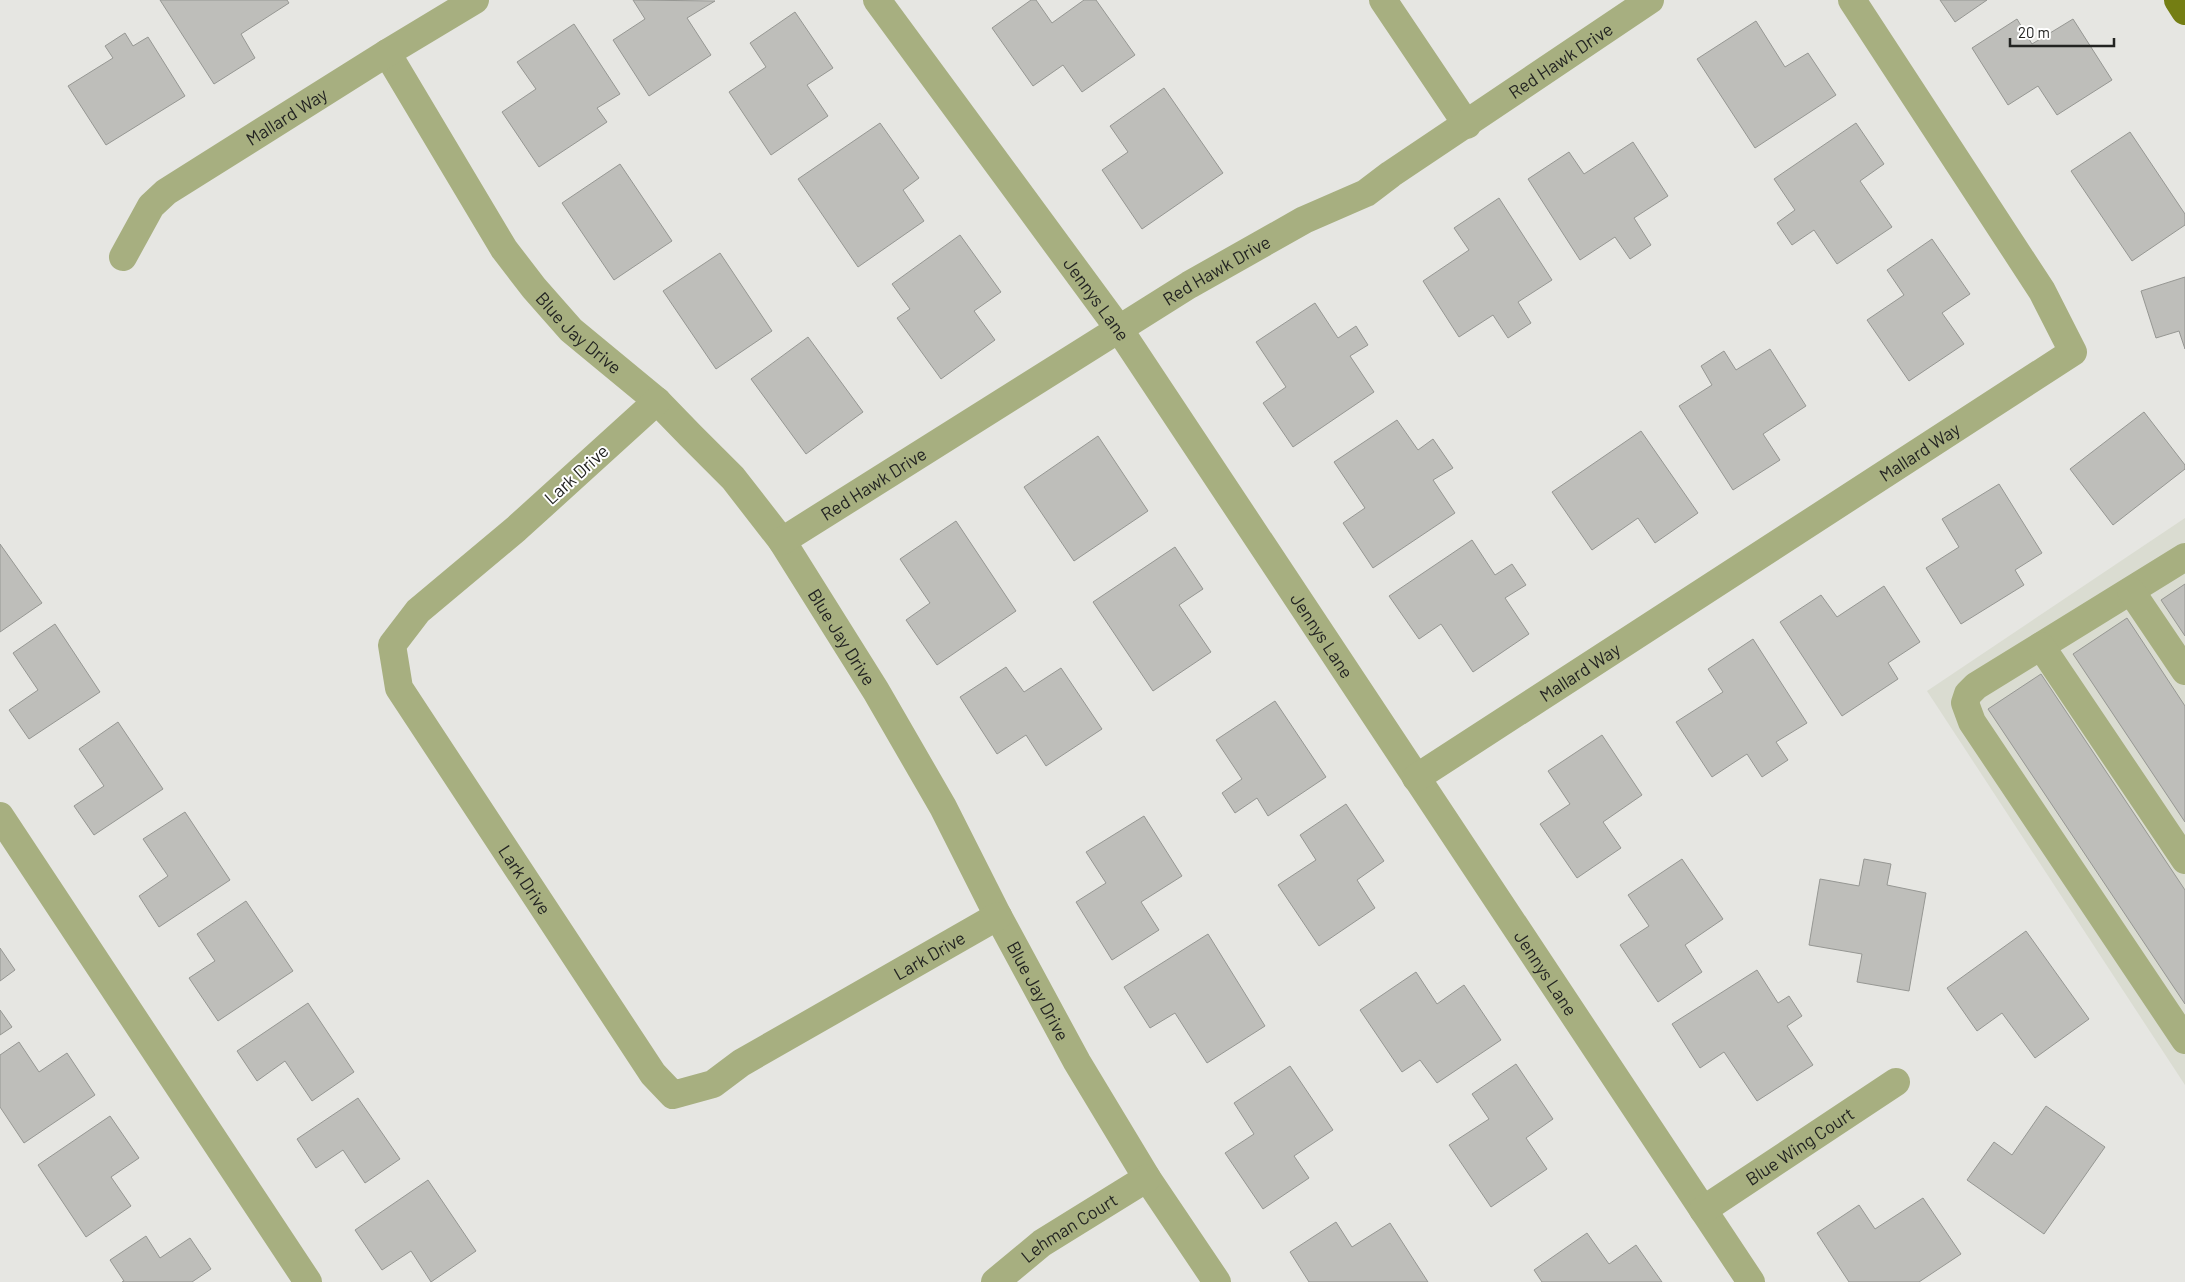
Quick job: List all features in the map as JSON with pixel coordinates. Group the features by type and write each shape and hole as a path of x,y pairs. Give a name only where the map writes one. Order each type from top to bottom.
{"main road":[{"path":"2178,0 2185,11"}],"street":[{"name":"Mallard Way","path":"123,257 151,206 166,192 475,0"},
{"name":"Jennys Lane","path":"877,0 1119,329 1751,1282"},
{"path":"1383,0 1467,124"},
{"name":"Red Hawk Drive","path":"782,541 1189,285 1304,220 1366,193 1391,174 1650,0"},
{"name":"Mallard Way","path":"1416,778 2073,352 2042,291 1852,0"},
{"name":"Blue Jay Drive","path":"387,53 504,249 516,265 571,330 657,401 733,478 782,541 876,692 943,807 998,916 1077,1062 1147,1178 1217,1282"},
{"name":"Lark Drive","path":"657,401 516,529 418,611 392,645 399,688 652,1074 674,1095 714,1084 741,1063 998,916"},
{"path":"2185,557 1976,686 1968,694 1964,703 1966,712 2185,1040"},
{"path":"2131,590 2185,671"},
{"path":"2040,646 2185,860"},
{"path":"0,816 308,1282"},
{"name":"Blue Wing Court","path":"1703,1210 1896,1082"},
{"name":"Lehman Court","path":"995,1282 1042,1243 1147,1178"}],"shaded area":[{"path":"2185,518 2185,1085 1927,691"}],"building":[{"path":"160,0 287,0 289,3 241,34 255,58 214,84"},
{"path":"633,0 715,1 687,18 711,55 649,96 613,40 645,19"},
{"path":"1031,0 1036,0 1052,23 1084,0 1096,0 1135,55 1082,92 1063,65 1033,86 992,28"},
{"path":"1940,0 1987,0 1955,22"},
{"path":"795,12 833,68 807,85 828,116 771,155 729,92 766,67 750,43"},
{"path":"2017,19 2032,44 2073,19 2112,80 2057,115 2038,86 2008,105 1972,48"},
{"path":"1756,21 1785,67 1808,53 1836,95 1755,148 1697,59"},
{"path":"574,24 620,94 597,108 607,122 539,167 502,112 536,89 517,62"},
{"path":"125,33 133,46 148,37 185,96 106,145 68,86 113,58 105,46"},
{"path":"1164,88 1223,173 1142,229 1102,170 1128,152 1110,126"},
{"path":"880,123 919,178 903,190 924,221 858,267 798,179"},
{"path":"1856,123 1884,164 1860,181 1892,227 1837,264 1814,230 1792,245 1777,223 1795,210 1774,179"},
{"path":"2130,132 2185,214 2185,225 2132,261 2071,171"},
{"path":"1633,142 1668,196 1634,218 1651,245 1630,259 1615,237 1580,260 1528,179 1569,152 1584,174"},
{"path":"620,164 672,241 614,280 562,203"},
{"path":"1499,198 1552,280 1518,302 1531,323 1508,338 1493,315 1459,337 1423,281 1469,250 1454,228"},
{"path":"960,235 1001,292 974,311 995,340 941,379 897,318 910,309 892,284"},
{"path":"1932,239 1970,294 1942,313 1964,344 1909,381 1867,320 1904,295 1887,270"},
{"path":"720,253 772,331 716,369 663,291"},
{"path":"2185,277 2185,349 2179,331 2156,338 2141,291"},
{"path":"1315,303 1338,338 1356,326 1368,345 1350,356 1374,392 1293,447 1263,403 1286,387 1256,342"},
{"path":"808,337 863,412 806,454 751,379"},
{"path":"1770,349 1806,406 1763,434 1780,460 1733,490 1679,406 1712,385 1701,366 1724,351 1736,370"},
{"path":"2144,412 2185,465 2185,469 2113,525 2070,469"},
{"path":"1397,420 1418,450 1433,439 1453,468 1433,480 1455,513 1373,568 1343,523 1365,508 1334,462"},
{"path":"1641,431 1698,513 1655,543 1638,518 1592,550 1552,492"},
{"path":"1098,436 1148,511 1074,561 1024,487"},
{"path":"1999,484 2042,553 2015,570 2024,585 1961,624 1926,568 1959,547 1942,519"},
{"path":"956,521 1016,611 937,665 906,620 930,603 900,559"},
{"path":"1472,540 1495,575 1512,564 1526,585 1505,598 1529,634 1473,672 1441,624 1419,639 1389,596"},
{"path":"0,544 42,603 0,632"},
{"path":"1175,547 1203,589 1179,605 1211,652 1153,691 1093,602"},
{"path":"2185,584 2185,636 2161,600"},
{"path":"1884,586 1920,642 1888,663 1898,679 1842,716 1780,622 1821,595 1837,617"},
{"path":"2127,618 2185,706 2185,822 2073,654"},
{"path":"55,624 100,692 29,739 9,710 38,690 13,653"},
{"path":"1753,639 1807,723 1776,742 1788,760 1762,777 1747,754 1712,777 1676,722 1723,692 1708,669"},
{"path":"1006,667 1024,692 1061,668 1102,729 1046,766 1026,735 997,754 960,697"},
{"path":"2041,674 2185,890 2185,1004 1988,709"},
{"path":"1275,701 1326,777 1268,816 1257,798 1235,813 1222,793 1242,779 1216,740"},
{"path":"118,722 163,789 94,835 74,806 104,786 79,749"},
{"path":"1602,735 1642,795 1603,822 1621,848 1577,878 1540,824 1570,804 1548,771"},
{"path":"1346,804 1384,861 1357,880 1375,908 1319,946 1278,885 1316,860 1300,835"},
{"path":"185,812 230,880 159,927 139,896 168,876 143,839"},
{"path":"1144,816 1182,876 1141,902 1159,930 1112,960 1076,902 1106,883 1086,852"},
{"path":"1682,859 1723,919 1685,945 1702,972 1658,1002 1620,945 1649,926 1628,895"},
{"path":"1864,859 1891,864 1887,885 1926,893 1909,991 1857,982 1862,954 1809,945 1820,879 1859,886"},
{"path":"246,901 293,971 218,1021 189,978 215,961 197,934"},
{"path":"2026,931 2089,1019 2035,1058 2002,1013 1977,1031 1947,988"},
{"path":"1208,934 1265,1026 1207,1063 1175,1013 1150,1028 1124,987"},
{"path":"0,948 15,970 0,981"},
{"path":"1757,970 1778,1003 1789,996 1802,1016 1787,1026 1813,1065 1757,1101 1724,1052 1700,1068 1672,1024"},
{"path":"1416,972 1437,1004 1464,985 1501,1040 1437,1083 1420,1060 1402,1072 1360,1010"},
{"path":"308,1003 354,1072 312,1101 285,1061 257,1081 237,1051"},
{"path":"0,1010 12,1027 0,1035"},
{"path":"19,1042 39,1072 67,1053 95,1095 24,1143 0,1107 0,1055"},
{"path":"1516,1064 1553,1119 1526,1138 1547,1169 1491,1207 1449,1145 1489,1119 1472,1094"},
{"path":"1290,1066 1333,1130 1294,1156 1309,1178 1263,1209 1225,1153 1254,1134 1234,1103"},
{"path":"358,1098 400,1159 365,1183 343,1150 316,1168 297,1139"},
{"path":"2046,1106 2105,1147 2044,1234 1967,1180 1994,1142 2012,1155"},
{"path":"110,1116 139,1158 111,1177 131,1206 86,1237 38,1165"},
{"path":"428,1180 476,1251 431,1282 411,1251 382,1270 355,1230"},
{"path":"1923,1198 1961,1254 1919,1282 1849,1282 1817,1233 1859,1205 1875,1229"},
{"path":"1336,1222 1352,1247 1390,1223 1428,1282 1309,1282 1290,1252"},
{"path":"1587,1233 1609,1264 1636,1245 1662,1282 1542,1282 1534,1270"},
{"path":"146,1236 160,1258 190,1238 211,1269 192,1282 122,1282 124,1281 110,1260"}]}
